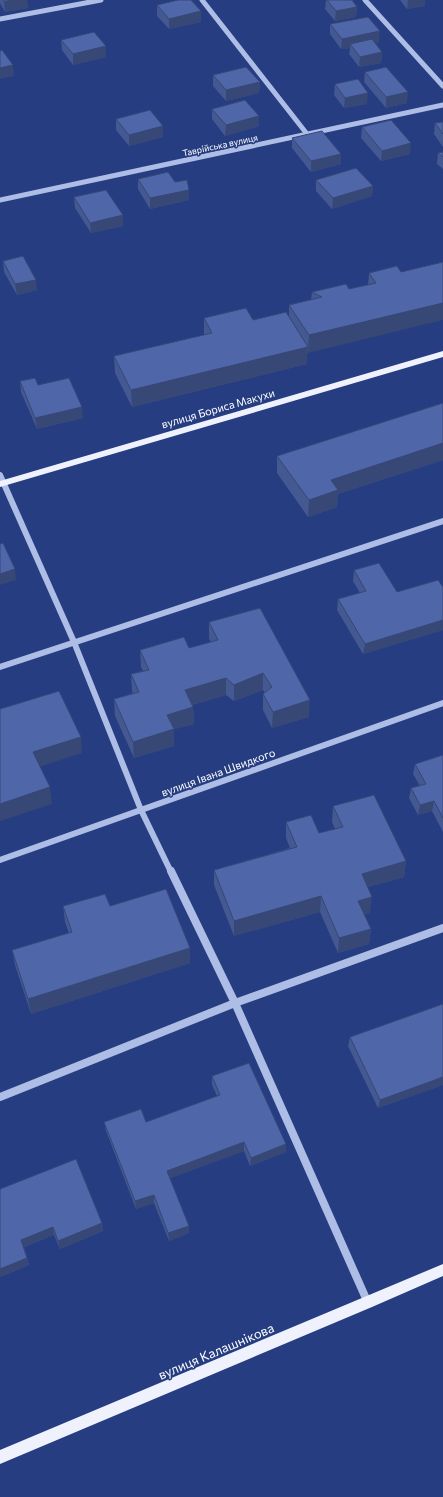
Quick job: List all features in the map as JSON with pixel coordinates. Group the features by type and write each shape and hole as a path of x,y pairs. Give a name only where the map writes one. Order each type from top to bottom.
{"main road":[{"name":"вулиця Бориса Макухи","path":"2,484 443,354"},
{"name":"вулиця Калашнікова","path":"0,1457 368,1303 443,1270"}],"street":[{"path":"0,19 101,0"},
{"path":"202,0 307,134"},
{"path":"365,0 443,86"},
{"name":"Таврійська вулиця","path":"0,200 443,105"},
{"path":"0,474 2,484 74,642 141,810 235,1003 368,1303"},
{"path":"0,667 443,521"},
{"name":"вулиця Івана Швидкого","path":"0,860 443,703"},
{"path":"0,1097 235,1003 443,928"}],"building":[{"path":"178,0 191,0 201,11 169,19 157,5"},
{"path":"327,0 352,0 357,7 336,11"},
{"path":"368,17 380,31 342,39 330,24"},
{"path":"94,32 106,46 73,54 61,40"},
{"path":"372,39 382,52 360,57 350,44"},
{"path":"2,50 13,65 0,68 0,51"},
{"path":"246,67 260,82 226,90 213,75"},
{"path":"386,67 408,92 386,97 365,72"},
{"path":"358,79 368,93 345,98 335,84"},
{"path":"245,100 259,116 226,125 212,109"},
{"path":"150,110 163,126 129,135 116,119"},
{"path":"391,120 411,143 382,151 362,127"},
{"path":"443,122 443,134 435,123"},
{"path":"322,131 341,154 311,161 292,138"},
{"path":"443,152 443,157 438,153"},
{"path":"356,168 373,186 333,198 316,180"},
{"path":"168,172 175,182 187,180 189,190 150,198 138,179"},
{"path":"106,190 123,215 90,223 74,197"},
{"path":"23,256 36,280 15,284 3,261"},
{"path":"443,262 443,303 309,335 289,305 322,297 312,292 346,284 349,289 376,283 369,273 397,266 401,272"},
{"path":"246,308 253,320 286,312 308,347 131,390 114,356 212,333 204,318"},
{"path":"35,378 38,385 69,378 82,407 35,418 20,381"},
{"path":"443,403 443,443 331,480 338,490 309,500 277,456"},
{"path":"3,543 15,569 0,574 0,544"},
{"path":"379,563 397,592 438,580 443,587 443,620 365,644 338,599 366,591 354,570"},
{"path":"260,608 310,700 273,712 263,694 272,687 263,673 234,685 226,678 185,690 193,707 167,715 174,729 133,742 114,699 139,692 131,674 149,670 140,650 184,637 189,648 218,640 209,622"},
{"path":"59,691 81,737 33,752 50,787 0,804 0,709"},
{"path":"443,755 443,818 434,801 420,805 411,788 426,784 415,764"},
{"path":"374,795 406,861 362,874 372,897 358,901 371,929 339,938 321,896 234,921 214,870 297,847 286,822 311,815 319,833 343,827 333,806"},
{"path":"166,889 190,948 28,999 12,950 72,932 63,906 105,894 110,906"},
{"path":"443,1004 443,1077 380,1100 350,1037"},
{"path":"249,1063 286,1144 251,1158 244,1142 167,1171 189,1226 168,1233 154,1195 135,1201 104,1122 141,1109 146,1122 220,1095 212,1076"},
{"path":"76,1159 102,1223 58,1241 53,1227 21,1240 27,1258 0,1269 0,1189"}]}
